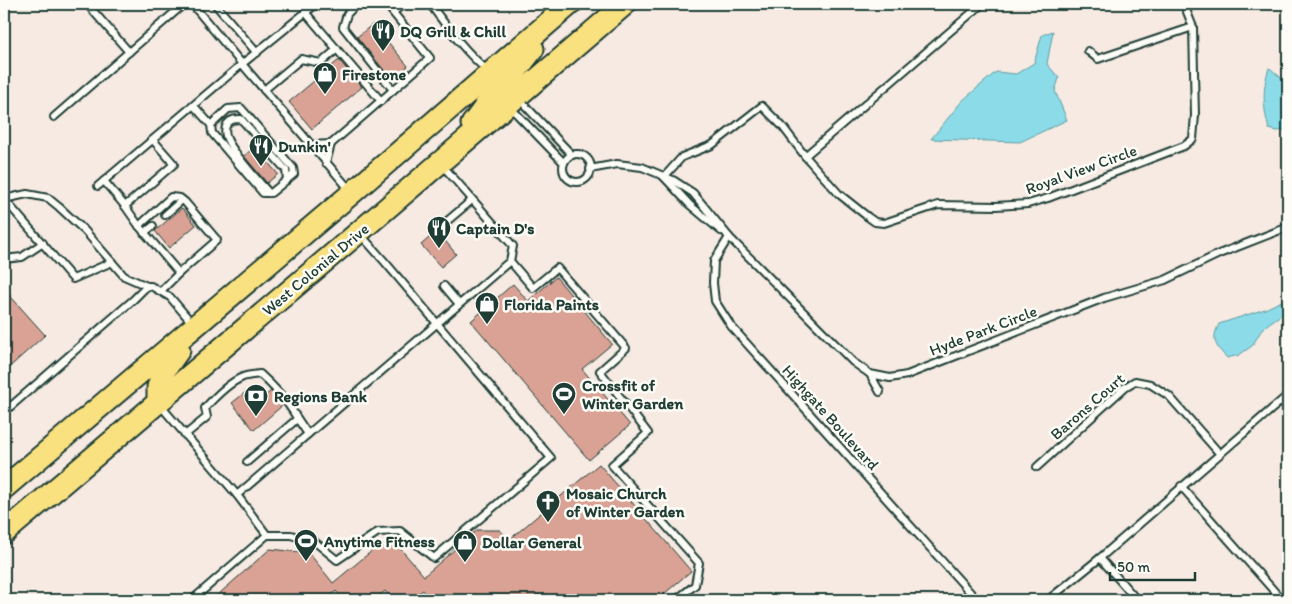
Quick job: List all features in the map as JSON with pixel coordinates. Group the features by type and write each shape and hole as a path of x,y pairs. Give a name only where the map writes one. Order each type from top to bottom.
{"highway":[{"name":"West Colonial Drive","path":"4,533 625,4"},
{"name":"West Colonial Drive","path":"4,488 352,193 564,9"},
{"path":"512,101 512,76 564,9"},
{"path":"443,160 486,106 492,91 491,73"},
{"path":"158,402 158,386 162,374 195,327"}],"lane":[{"path":"87,4 129,52"},
{"path":"54,117 184,4"},
{"path":"192,4 352,193"},
{"path":"215,4 257,53"},
{"path":"98,186 316,4"},
{"path":"357,4 347,14 343,27 393,90"},
{"path":"326,163 331,144 430,58 386,4"},
{"path":"393,12 404,4"},
{"path":"430,4 456,38 479,64 491,73"},
{"path":"805,156 982,4"},
{"name":"Royal View Circle","path":"664,177 682,157 712,145 762,106 839,194 875,222 884,223 938,205 996,206 1028,204 1048,198 1184,146 1192,138 1195,116 1193,27 1183,4"},
{"path":"305,12 381,101"},
{"path":"1088,51 1098,59 1193,27"},
{"path":"264,90 301,60 321,63 337,49"},
{"path":"512,101 572,155"},
{"path":"512,101 564,163"},
{"path":"194,106 211,125 212,133 263,193 271,193 294,174 293,168 241,108 228,109 211,125"},
{"path":"270,193 228,141 225,133 229,121 241,119 286,170 287,180"},
{"path":"125,206 174,164 153,140"},
{"path":"311,145 331,144"},
{"path":"577,154 585,158 590,165 590,170 583,181 573,182 566,176 563,168 564,163 572,155 577,154"},
{"path":"237,495 510,261 513,246 472,200 443,160"},
{"name":"Hyde Park Circle","path":"590,170 617,164 642,167 672,180 693,193 729,236 853,362 870,374 890,378 907,375 1104,298 1165,280 1219,254 1288,227"},
{"name":"Hyde Park Circle","path":"664,177 690,205 729,236"},
{"path":"104,181 125,206 138,226 179,273"},
{"path":"112,262 73,278 4,199 27,194 48,198 86,231 124,276 151,286 170,297 195,327"},
{"path":"138,226 171,197 180,198 217,240 161,291"},
{"path":"164,216 182,200"},
{"path":"446,222 472,200"},
{"path":"144,233 153,226"},
{"path":"192,600 267,535 291,534 315,542 337,560 378,532 400,531 434,558 551,458 359,232"},
{"name":"Highgate Boulevard","path":"729,236 714,261 712,283 715,301 731,326 975,600"},
{"path":"4,258 22,257 43,243"},
{"path":"510,261 533,288 557,268 626,348 600,371 648,433 612,465 698,564 695,585 676,600"},
{"path":"4,400 10,407 147,286"},
{"path":"444,286 459,304"},
{"path":"185,435 207,417 206,408 231,384 244,376 260,374 293,410 308,434"},
{"path":"870,374 880,392"},
{"name":"Barons Court","path":"1037,467 1134,381 1150,384 1169,396 1220,454"},
{"path":"1048,600 1100,558 1288,395"},
{"path":"158,402 237,495 267,535"},
{"path":"247,462 297,419"},
{"path":"1181,486 1282,600"},
{"path":"1100,558 1137,600"}],"water":[{"path":"1053,31 1047,64 1059,78 1055,91 1067,120 1020,142 931,139 962,101 996,72 1016,74 1034,63 1042,35"},
{"path":"1269,68 1288,84 1288,130 1277,131 1269,129 1265,114 1264,98"},
{"path":"1288,298 1288,310 1268,324 1261,331 1252,346 1239,355 1227,358 1217,346 1215,334 1219,324 1265,309"}],"building":[{"name":"DQ Grill & Chill","path":"373,24 408,66 392,80 357,37"},
{"name":"Firestone","path":"339,60 362,87 312,129 289,102"},
{"name":"Dunkin'","path":"256,149 278,174 267,183 244,156 251,150 253,152"},
{"path":"182,208 196,225 169,248 155,231"},
{"name":"Captain D's","path":"437,231 456,254 441,267 421,245"},
{"path":"556,277 612,344 582,369 630,425 589,460 471,321 513,284 528,301"},
{"path":"4,289 45,335 4,372"},
{"name":"Regions Bank","path":"247,391 257,403 271,391 283,405 254,430 232,403"},
{"path":"599,464 691,571 657,600 431,600 423,590 410,600 393,600 385,591 374,600 344,600 336,591 326,600 212,600 270,549 309,553 333,583 379,545 398,546 424,576 477,530 500,530 509,540"}],"place":[{"name":"DQ Grill & Chill","path":"383,52"},
{"name":"Firestone","path":"325,95"},
{"name":"Dunkin'","path":"261,167"},
{"name":"Captain D's","path":"439,249"},
{"name":"Florida Paints","path":"487,325"},
{"name":"Crossfit of Winter Garden","path":"564,415"},
{"name":"Regions Bank","path":"256,417"},
{"name":"Mosaic Church of Winter Garden","path":"548,523"},
{"name":"Anytime Fitness","path":"306,562"},
{"name":"Dollar General","path":"465,563"}]}
